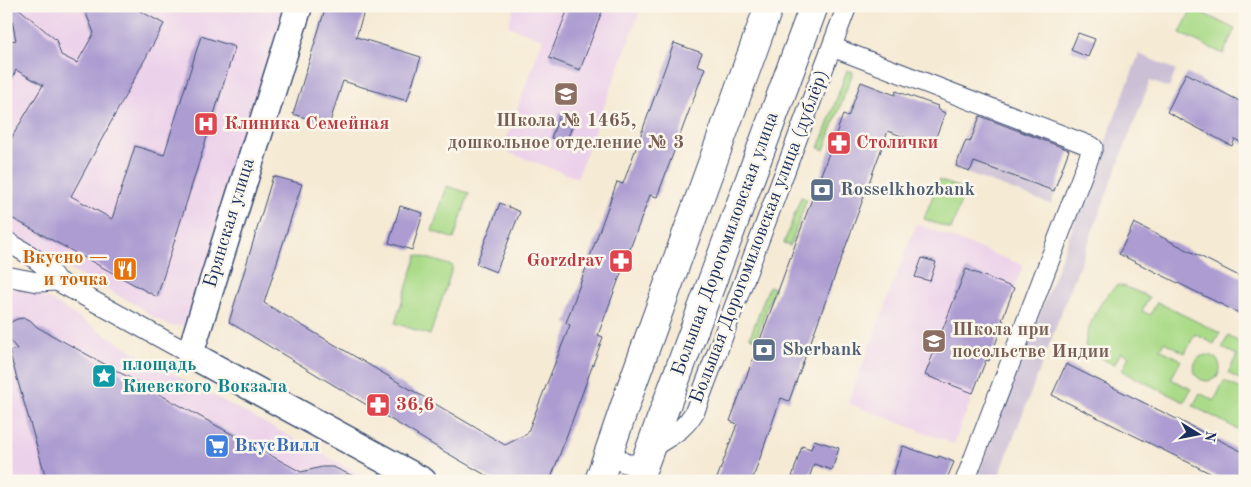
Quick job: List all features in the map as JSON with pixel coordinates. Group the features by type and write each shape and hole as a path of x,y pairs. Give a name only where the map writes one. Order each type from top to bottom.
{"main road":[{"path":"599,481 644,350 769,6"},
{"name":"Большая Дорогомиловская улица","path":"645,462 814,6"}],"street":[{"name":"Брянская улица","path":"190,354 299,6"},
{"name":"Большая Дорогомиловская улица (дублёр)","path":"614,438 613,447 619,460 625,464 632,465 645,462 687,424 695,411 847,6"},
{"path":"832,47 1093,147 965,481"},
{"path":"6,241 41,262 57,281 424,481"},
{"path":"6,276 37,282 57,281"}],"shaded area":[{"path":"6,6 293,6 186,325 171,326 152,317 140,307 6,233"},
{"name":"Школа № 1465, дошкольное отделение № 3","path":"515,6 642,6 577,178 502,150 543,39 508,26"},
{"path":"1139,54 1176,70 1169,88 1150,81 997,481 976,481"},
{"path":"975,106 1073,144 1051,204 952,168"},
{"name":"Школа при посольстве Индии","path":"916,224 1023,265 989,361 986,361 954,444 848,403"},
{"name":"площадь Киевского Вокзала","path":"11,287 44,296 142,357 372,481 16,481 6,447 6,294"}],"green space":[{"path":"1192,8 1235,29 1223,54 1180,33"},
{"path":"847,70 853,72 824,150 819,148"},
{"path":"939,180 965,190 951,229 924,219"},
{"path":"447,186 469,193 454,239 432,231"},
{"path":"801,197 807,199 790,246 784,243"},
{"path":"417,255 453,266 430,335 395,323"},
{"path":"1118,285 1149,297 1142,311 1150,315 1157,302 1220,333 1214,344 1195,334 1185,353 1164,342 1160,349 1181,360 1171,379 1191,389 1184,402 1122,371 1129,356 1121,352 1114,365 1088,351 1085,345 1086,337 1092,320 1106,296"},
{"path":"769,286 774,288 756,339 750,337"},
{"path":"1228,336 1245,345 1245,382 1228,373 1237,355 1222,348"},
{"path":"1207,355 1216,359 1220,368 1216,377 1207,381 1198,377 1194,368 1198,359"},
{"path":"1224,381 1245,391 1245,433 1193,406 1200,393 1214,401"}],"building":[{"path":"9,6 16,6 56,40 61,55 77,63 94,33 83,6 131,6 164,24 71,196 112,219 135,146 164,155 201,36 235,47 157,297 6,215 6,147 43,85 16,70 6,92 6,42 16,40"},
{"path":"326,6 366,6 356,37 421,57 407,101 343,81 329,125 293,114"},
{"path":"569,6 604,6 580,70 549,58"},
{"path":"1078,33 1095,39 1088,57 1071,50"},
{"path":"674,43 702,53 697,65 705,68 657,197 650,195 598,335 603,337 550,481 496,481 229,322 273,176 302,184 264,303 505,445 527,434 570,325 566,323 617,182 623,184"},
{"path":"1186,73 1245,104 1245,145 1235,139 1232,146 1167,112"},
{"path":"861,82 895,95 896,91 938,106 937,109 945,113 934,142 925,138 923,144 888,131 789,401 781,398 752,481 716,481 737,424 730,421 843,115 848,117"},
{"path":"560,113 575,118 566,143 551,138"},
{"path":"980,116 1069,150 1054,191 974,162 970,171 956,166 966,140 970,142"},
{"path":"500,203 520,212 496,272 476,264"},
{"path":"400,206 423,213 412,250 389,243"},
{"path":"1134,223 1245,279 1245,316 1119,254"},
{"path":"922,258 936,262 930,281 915,277"},
{"path":"966,269 1014,288 989,361 986,360 973,393 925,375"},
{"path":"24,318 30,320 37,327 301,472 322,467 333,467 364,481 47,481 9,351 17,349 7,337 7,329 11,322"},
{"path":"1066,364 1245,453 1245,481 1226,481 1052,395"},
{"path":"814,440 839,448 832,470 814,464 808,481 792,477 802,446 811,449"},
{"path":"903,446 954,462 946,481 900,481 892,478"}],"place":[{"name":"Школа № 1465, дошкольное отделение № 3","path":"566,94"},
{"name":"Клиника Семейная","path":"206,124"},
{"name":"Столички","path":"839,143"},
{"name":"Rosselkhozbank","path":"822,190"},
{"name":"Gorzdrav","path":"621,261"},
{"name":"Вкусно — и точка","path":"125,269"},
{"name":"Школа при посольстве Индии","path":"934,341"},
{"name":"Sberbank","path":"764,350"},
{"name":"площадь Киевского Вокзала","path":"104,376"},
{"name":"36,6","path":"378,405"},
{"name":"ВкусВилл","path":"217,446"}]}
